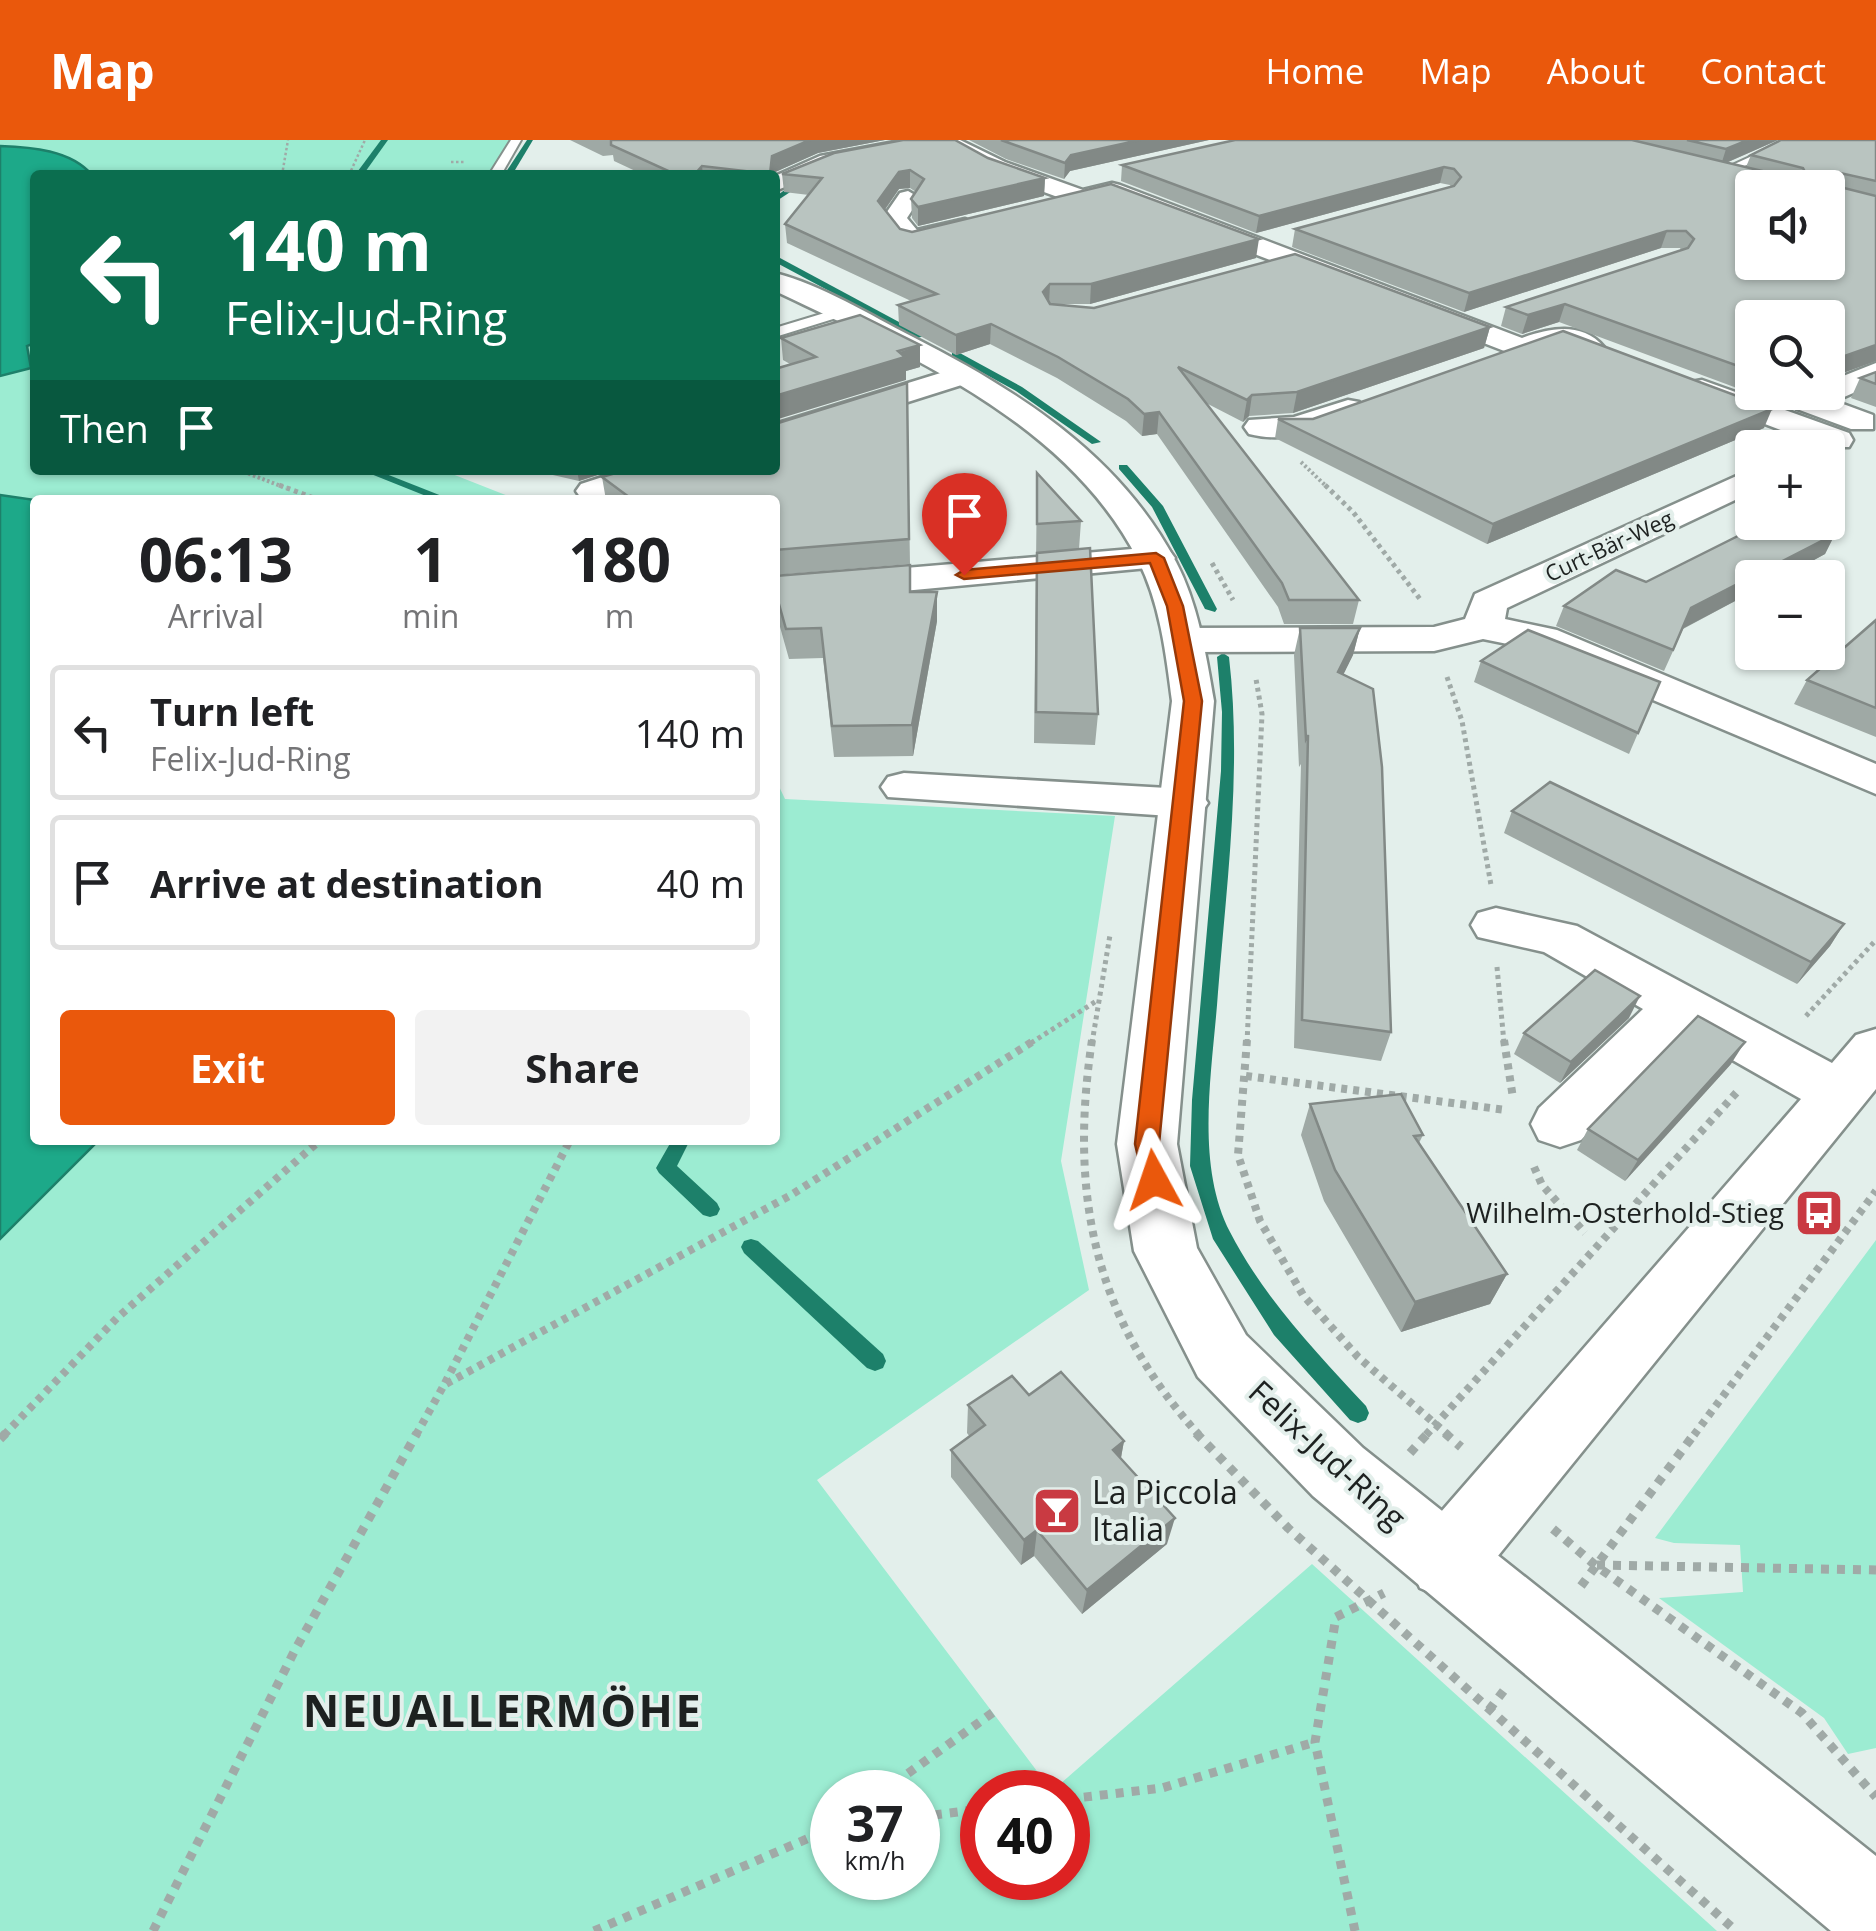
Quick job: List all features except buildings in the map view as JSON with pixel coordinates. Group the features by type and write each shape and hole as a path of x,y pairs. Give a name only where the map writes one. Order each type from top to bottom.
{"street":[{"path":"780,182 877,144 942,140 1048,197 1115,181 1256,257 1293,247 1522,348"},
{"path":"908,198 894,219 910,240 987,221"},
{"name":"Felix-Jud-Ring","path":"780,283 841,312 1018,411 1077,458 1120,501 1156,558 1184,640 1193,701 1147,1144 1166,1251 1222,1356 1366,1496 1876,1912"},
{"path":"1464,325 1500,314 1612,356"},
{"path":"1485,361 1558,336"},
{"path":"1845,386 1876,372"},
{"path":"780,432 960,376"},
{"path":"1684,382 1846,440 1868,424 1830,410"},
{"path":"1260,427 1297,426 1372,400"},
{"path":"1774,416 1789,410"},
{"path":"593,490 642,475"},
{"name":"Curt-Bär-Weg","path":"1483,627 1489,602 1735,487"},
{"path":"780,592 1156,558"},
{"path":"1184,640 1434,639 1483,627 1543,638 1876,780"},
{"path":"904,787 1185,804"},
{"path":"1446,1562 1858,1072 1769,1056 1559,938 1496,925"},
{"path":"1560,1124 1679,1006"}],"lane":[{"path":"498,170 516,140"},
{"path":"1723,172 1796,140"},
{"path":"1706,168 1735,175"},
{"path":"780,331 841,312"}],"path":[{"path":"283,170 288,140"},
{"path":"351,170 365,140"},
{"path":"1260,427 1354,512 1418,595 1434,639"},
{"path":"252,475 305,495"},
{"path":"1112,927 1098,1000 1081,1136 1084,1206 1099,1268 1118,1316 1151,1371 1197,1434 1316,1552 1736,1931"},
{"path":"1316,1552 1366,1496 1438,1426 1876,940"},
{"path":"444,1385 791,1195 1098,1000 1164,1002"},
{"path":"1245,1076 1515,1111 1560,1124"},
{"path":"0,1438 118,1318 314,1145"},
{"path":"153,1931 295,1650 444,1385 567,1145"},
{"path":"1489,1710 1876,1191"},
{"path":"1355,1931 1315,1742 1336,1617 1446,1562"},
{"path":"1596,1565 1876,1570"},
{"path":"1596,1565 1802,1713 1876,1798"},
{"path":"913,1770 995,1711"},
{"path":"1090,1796 1162,1788 1315,1742"},
{"path":"594,1931 810,1838"}],"shaded area":[{"path":"0,140 510,140 491,170 86,170 62,155 0,146"},
{"path":"0,146 62,155 86,170 30,170 27,346 30,368 0,376"},
{"path":"30,368 30,475 455,475 505,495 30,495 30,499 0,495 0,376"},
{"path":"0,495 30,499 30,1145 94,1145 0,1239"},
{"path":"780,788 785,799 1115,816 1061,1161 1089,1290 817,1480 1036,1770 960,1770 960,1900 1090,1900 1090,1770 1076,1770 1312,1564 1717,1931 0,1931 0,1239 94,1145 780,1145"},
{"path":"1876,1240 1876,1748 1848,1754 1824,1718 1659,1598 1743,1592 1740,1545 1674,1543 1655,1538"}],"waterway":[{"path":"363,170 385,140"},
{"path":"511,170 530,140"},
{"path":"780,197 803,181"},
{"path":"780,262 920,336"},
{"path":"955,354 1019,389 1096,442"},
{"path":"1123,467 1157,506 1211,609"},
{"path":"379,475 433,495"},
{"path":"1223,657 1229,712 1228,771 1201,1100 1200,1166 1220,1233 1281,1328 1358,1413"},
{"path":"678,1145 666,1168 710,1209"},
{"path":"751,1247 875,1361"}],"place":[{"name":"Wilhelm-Osterhold-Stieg","path":"1819,1213"},
{"name":"La Piccola Italia","path":"1057,1511"}],"district":[{"name":"NEUALLERMÖHE","path":"503,1711"}],"route":[{"path":"964,575 1156,558 1175,606 1193,701 1147,1144 1154,1180"}]}
